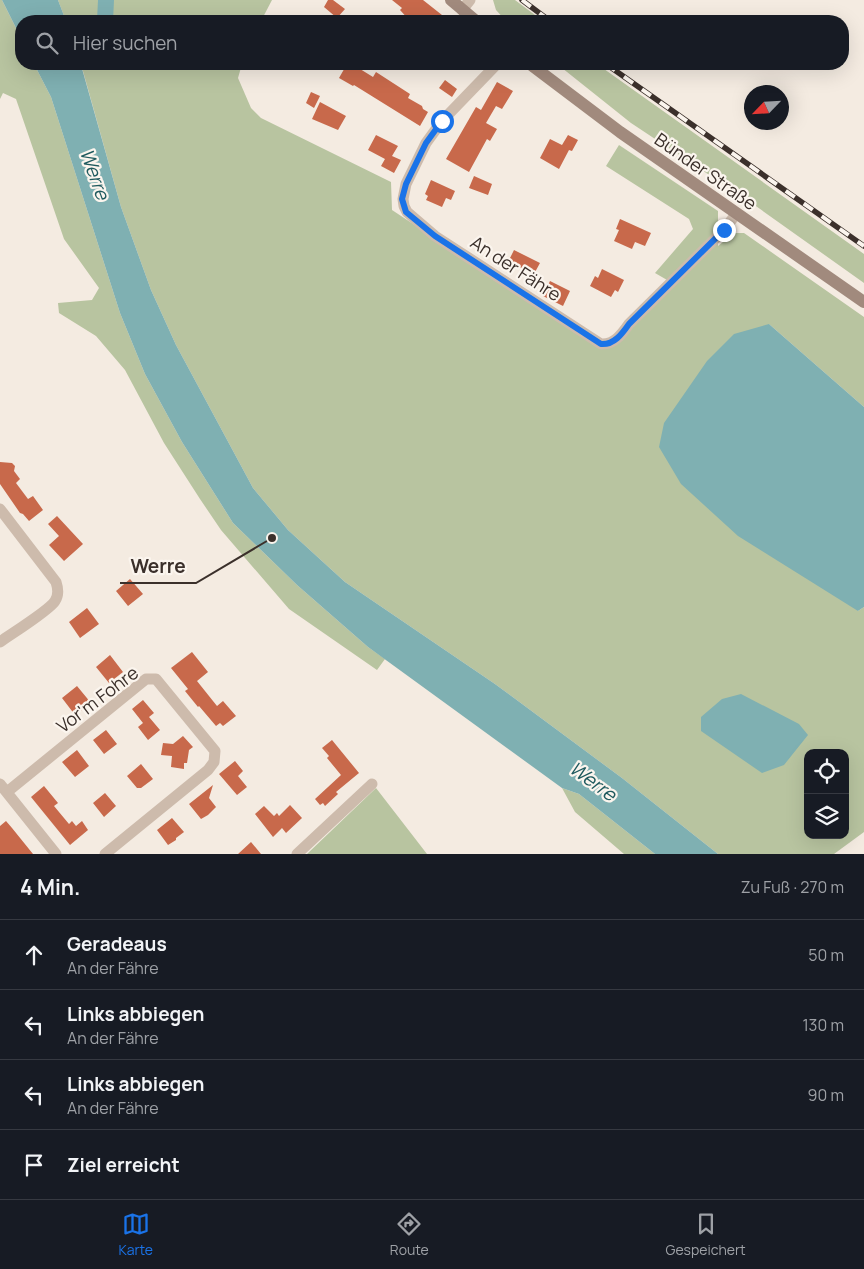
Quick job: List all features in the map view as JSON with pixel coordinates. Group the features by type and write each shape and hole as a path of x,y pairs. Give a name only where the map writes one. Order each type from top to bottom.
{"main road":[{"path":"451,0 466,5"},
{"name":"Bünder Straße","path":"538,70 620,132 864,302"}],"street":[{"name":"An der Fähre","path":"491,70 442,121 426,143 406,184 402,199 406,212 435,236 601,344 614,341 622,334 629,324 724,230 736,214"},
{"path":"0,509 56,582 57,595 52,604 0,642"},
{"name":"Vor'm Fohre","path":"4,788 146,679 156,679 215,751 214,762 208,770 105,854"},
{"path":"297,854 372,784"},
{"path":"4,788 56,854"}],"green space":[{"path":"0,0 2,0 15,26 15,70 37,70 51,97 120,313 145,374 182,442 233,523 297,585 368,647 385,659 377,670 289,609 221,530 164,443 125,370 96,336 59,313 58,303 92,300 99,288 64,239 16,99 3,93 0,99"},
{"path":"58,0 272,0 264,15 64,15"},
{"path":"493,0 515,0 535,15 501,15 496,10"},
{"path":"83,70 240,70 238,78 251,108 261,118 391,182 392,210 601,348 674,284 655,273 693,229 689,219 606,166 619,145 718,211 718,246 734,233 744,233 864,317 864,407 769,324 858,611 864,607 864,832 834,854 718,854 622,778 495,684 345,582 288,530 253,488 176,345 151,290 121,207"},
{"path":"565,70 605,70 864,254 864,283 753,204 631,123"},
{"path":"376,788 427,854 307,854"},
{"path":"562,788 579,794 655,854 624,854 575,812"}],"water":[{"path":"2,0 58,0 64,15 15,15 15,26"},
{"path":"98,0 114,0 113,15 97,15"},
{"path":"37,70 82,70 121,207 151,290 176,345 253,488 288,530 345,582 495,684 622,778 718,854 655,854 579,794 562,788 368,647 297,585 233,523 182,442 145,374 120,313 51,97"},
{"path":"769,324 864,407 864,607 858,611 738,536 681,484 659,447 664,423 707,361 734,334"},
{"path":"741,694 799,724 808,735 784,765 762,773 701,731 701,717 722,699"}],"building":[{"path":"328,0 333,0 345,9 340,15 333,15 324,7"},
{"path":"392,0 423,0 442,15 405,15 400,10 402,8"},
{"path":"344,70 362,70 373,77 376,72 410,94 408,98 428,112 420,126 354,85 339,78"},
{"path":"445,80 457,89 452,97 439,88"},
{"path":"497,82 513,91 502,109 496,106 486,123 497,129 490,141 487,139 469,172 446,159 476,107 481,110"},
{"path":"311,92 320,96 314,108 306,103"},
{"path":"320,102 346,116 338,130 312,119"},
{"path":"376,135 398,146 392,156 401,160 394,173 381,166 385,159 368,150"},
{"path":"568,135 578,140 572,151 569,150 559,169 540,158 550,139 562,145"},
{"path":"474,176 492,184 488,195 469,188"},
{"path":"431,180 455,191 451,200 446,198 442,207 426,200 428,196 425,194"},
{"path":"620,219 651,233 645,246 635,242 632,249 614,241 619,230 616,229"},
{"path":"514,250 540,263 534,274 513,264 509,260"},
{"path":"602,269 624,280 618,292 615,290 611,297 590,286 595,276 598,278"},
{"path":"550,281 570,291 563,306 543,296"},
{"path":"0,462 12,463 15,466 14,471 20,479 16,483 28,499 33,496 43,510 29,521 20,513 0,484"},
{"path":"57,516 83,544 64,561 49,545 59,536 48,524"},
{"path":"130,579 143,594 128,606 116,591"},
{"path":"87,608 99,624 80,638 69,622"},
{"path":"192,652 208,672 197,681 217,706 223,701 236,716 223,726 220,723 216,726 198,707 185,691 188,689 171,668"},
{"path":"110,655 123,672 109,683 96,667"},
{"path":"77,686 91,703 75,715 62,698"},
{"path":"143,700 154,713 149,717 160,730 148,740 138,727 143,723 132,709"},
{"path":"106,730 117,744 104,754 93,740"},
{"path":"183,736 193,747 189,750 187,763 184,763 184,769 171,767 172,756 161,755 163,743 173,744"},
{"path":"332,740 359,773 336,792 338,794 325,806 323,803 320,805 315,799 341,775 327,758 329,756 322,748"},
{"path":"77,750 89,766 75,777 62,762"},
{"path":"235,761 243,771 238,776 247,787 237,795 219,774"},
{"path":"141,764 153,779 141,788 137,788 127,776"},
{"path":"213,785 209,798 216,807 201,819 189,804"},
{"path":"44,786 58,803 54,806 69,824 72,821 76,826 82,821 88,830 70,845 31,797"},
{"path":"105,793 116,806 104,817 93,803"},
{"path":"290,805 302,818 286,833 282,828 273,837 255,814 264,806 274,816 277,813 279,816"},
{"path":"172,818 184,832 168,845 157,830"},
{"path":"6,821 33,854 0,854 0,826"},
{"path":"251,842 261,854 238,854"}],"railway":[{"path":"522,0 542,15"},
{"path":"615,70 864,246"}],"place":[{"name":"Werre","path":"272,538"}],"route":[{"path":"442,121 426,143 406,184 402,199 406,212 435,236 601,344 614,341 622,334 629,324 724,230"}]}
